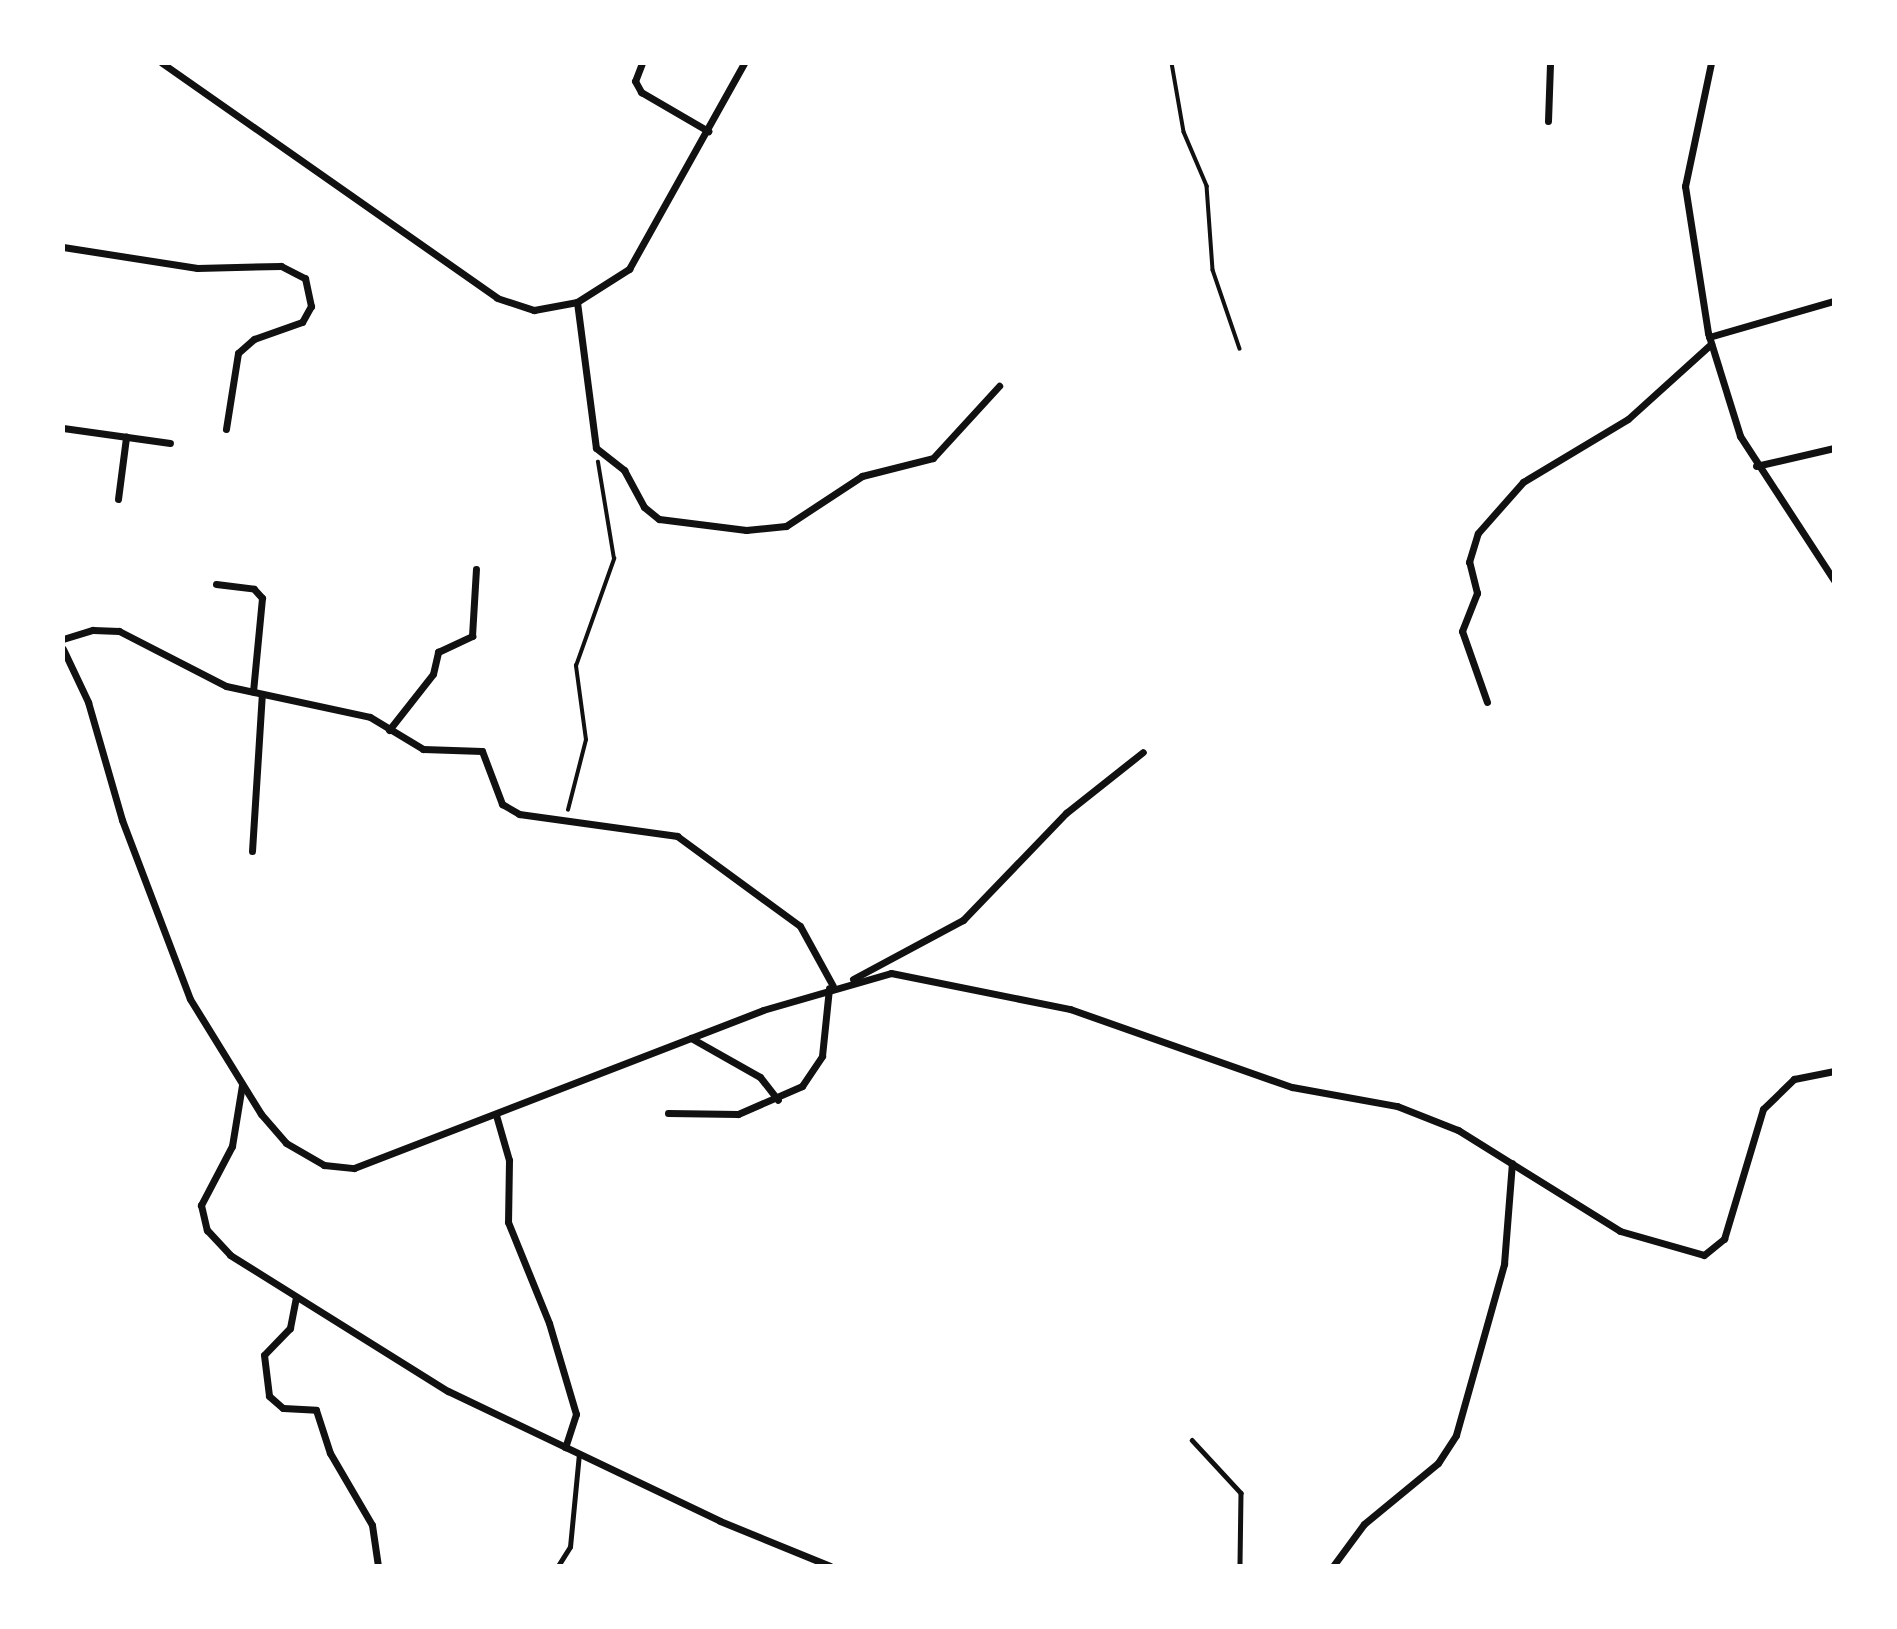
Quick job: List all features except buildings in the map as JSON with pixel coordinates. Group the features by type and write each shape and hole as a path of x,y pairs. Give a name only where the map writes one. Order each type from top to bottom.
{"street":[{"path":"162,63 497,298 534,310 577,302 629,269 744,63"},
{"path":"176,72 179,63"},
{"path":"642,63 635,81 641,92 708,131"},
{"path":"1548,121 1550,63"},
{"path":"1711,63 1685,186 1710,340 1740,436 1756,466 1834,580"},
{"path":"63,247 197,268 281,266 305,278 311,306 302,322 254,339 238,353 226,429"},
{"path":"1487,702 1462,631 1477,593 1469,562 1478,533 1523,482 1628,419 1710,340 1834,300"},
{"path":"577,302 598,453 624,470 653,516 774,529 862,476 933,458 999,386"},
{"path":"63,428 170,443"},
{"path":"118,499 126,437"},
{"path":"1756,466 1834,448"},
{"path":"389,730 433,674 438,652 472,636 477,569"},
{"path":"216,583 254,589 261,598 253,692"},
{"path":"63,639 93,630 119,631 205,678 253,692 360,714 423,749 482,751 502,804 519,814 657,831 696,845 800,926 831,987 827,1030 816,1071 778,1100 724,1116 668,1113"},
{"path":"63,649 88,702 160,928 190,999 242,1084 286,1143 340,1168 496,1115 691,1038 831,987 891,973 1070,1009 1292,1087 1397,1106 1458,1130 1620,1231 1692,1253 1715,1252 1763,1109 1794,1079 1834,1071"},
{"path":"252,852 262,694"},
{"path":"850,981 884,957 963,920 1066,813 1143,752"},
{"path":"691,1038 760,1077 778,1100"},
{"path":"242,1084 232,1146 205,1190 203,1219 230,1255 448,1391 579,1454 830,1566"},
{"path":"496,1115 509,1160 508,1222 549,1323 576,1414 565,1447"},
{"path":"1333,1566 1364,1524 1438,1464 1456,1435 1504,1264 1512,1163"},
{"path":"296,1297 290,1328 264,1355 269,1396 283,1408 316,1410 330,1453 372,1525 378,1566"}],"lane":[{"path":"1192,1440 1241,1493 1240,1566"},
{"path":"558,1566 570,1547 579,1454"}],"path":[{"path":"1172,63 1184,132 1207,186 1213,270 1240,349"},
{"path":"566,820 586,740 576,666 614,559 598,453"}]}
